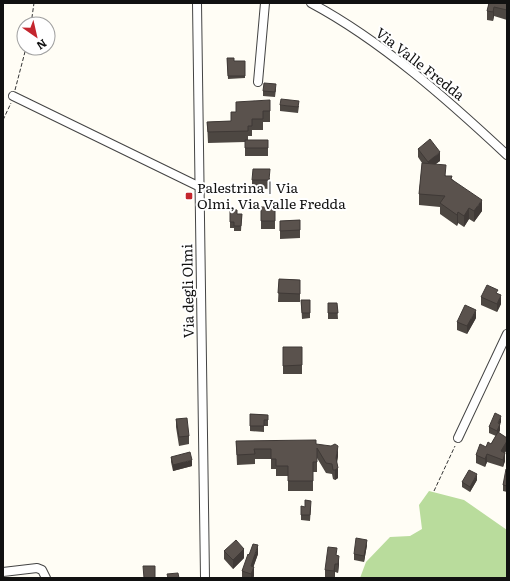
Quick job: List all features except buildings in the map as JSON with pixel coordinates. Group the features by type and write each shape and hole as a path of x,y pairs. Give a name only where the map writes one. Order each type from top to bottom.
{"street":[{"name":"Via degli Olmi","path":"196,3 205,578"},
{"path":"258,82 265,3"},
{"name":"Via Valle Fredda","path":"311,3 355,30 433,89 507,154"},
{"path":"13,96 200,187"},
{"path":"458,438 507,334"},
{"path":"3,572 37,568 42,570 46,578"}],"path":[{"path":"32,16 34,3"},
{"path":"3,120 13,96 24,56"},
{"path":"434,491 458,438"}],"green space":[{"path":"429,491 464,500 507,530 507,578 360,578 366,562 390,537 410,536 422,529 419,505"}],"place":[{"name":"Palestrina | Via Olmi, Via Valle Fredda","path":"189,196"}]}
